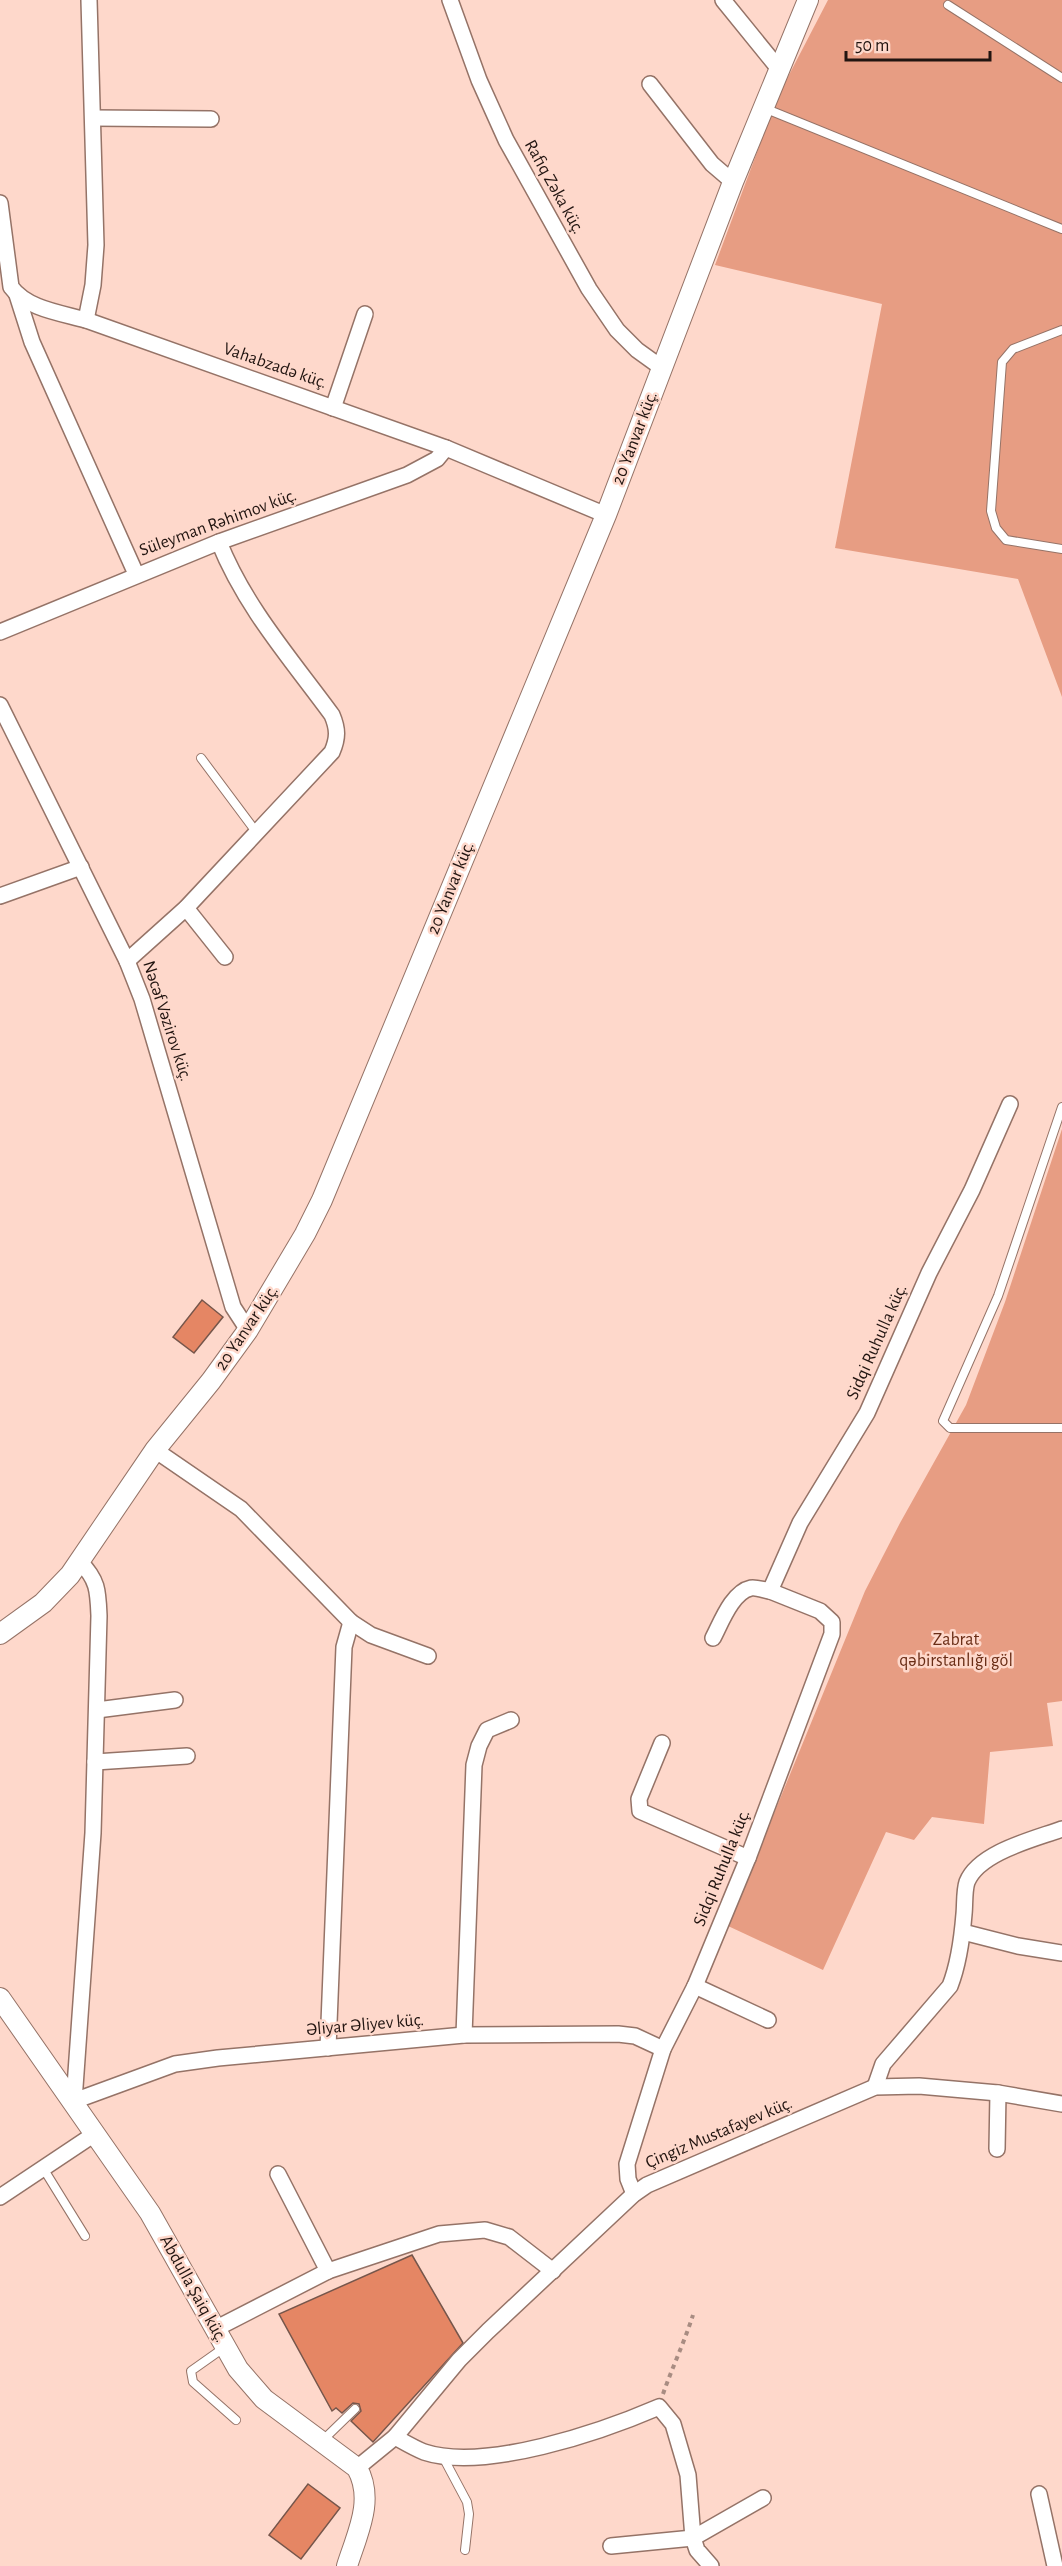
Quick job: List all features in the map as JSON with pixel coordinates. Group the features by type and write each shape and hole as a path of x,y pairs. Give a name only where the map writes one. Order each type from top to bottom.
{"street":[{"path":"86,320 93,285 96,245 89,0"},
{"name":"Rafiq Zəka küç.","path":"450,0 479,80 506,140 589,289 617,330 662,368"},
{"path":"723,0 778,69"},
{"name":"20 Yanvar küç.","path":"0,1634 43,1604 80,1562 155,1450 211,1382 248,1330 305,1234 322,1200 606,515 762,107 808,0"},
{"path":"650,84 712,164 733,182"},
{"path":"93,118 211,119"},
{"path":"0,203 4,278 17,295 32,342 136,574"},
{"name":"Vahabzadə küç.","path":"17,295 28,302 86,320 446,448 606,515"},
{"path":"333,408 365,314"},
{"name":"Süleyman Rəhimov küç.","path":"0,632 136,574 424,468 437,459 446,448"},
{"path":"127,961 186,908 332,752 337,740 338,728 332,715 249,604 230,570 219,542"},
{"name":"Nəcəf Vəzirov küç.","path":"0,705 127,961 142,999 233,1307 248,1330"},
{"path":"0,896 81,867"},
{"path":"186,908 225,957"},
{"name":"Sidqi Ruhulla küç.","path":"770,1591 800,1523 867,1413 929,1273 972,1190 1010,1104"},
{"path":"155,1450 241,1509 351,1622 371,1635 429,1656"},
{"path":"74,2101 90,1877 99,1616 97,1588 93,1575 80,1562"},
{"name":"Sidqi Ruhulla küç.","path":"634,2194 628,2179 627,2164 663,2049 695,1986 748,1858 832,1634 832,1622 820,1611 770,1591 752,1588 742,1592 734,1601 713,1638"},
{"path":"328,2048 344,1647 351,1622"},
{"path":"97,1710 175,1700"},
{"path":"464,2035 474,1765 479,1746 487,1730 511,1720"},
{"path":"662,1743 639,1799 640,1811 748,1858"},
{"path":"95,1762 187,1756"},
{"path":"875,2087 883,2064 950,1986 956,1972 963,1932 967,1882 979,1867 1005,1849 1062,1830"},
{"path":"963,1932 1018,1946 1062,1953"},
{"path":"695,1986 768,2019"},
{"name":"Abdulla Şaiq küç.","path":"0,1998 150,2213 238,2369 264,2399 357,2468"},
{"name":"Əliyar Əliyev küç.","path":"74,2101 175,2064 464,2035 618,2034 635,2036 663,2049"},
{"name":"Çingiz Mustafayev küç.","path":"357,2468 395,2437 459,2360 647,2184 875,2087 919,2086 998,2093 1062,2104"},
{"path":"998,2093 998,2150"},
{"path":"0,2197 96,2133"},
{"path":"278,2174 328,2271"},
{"path":"215,2330 328,2271 439,2234 485,2230 508,2237 553,2271"},
{"path":"395,2437 424,2452 442,2455 478,2456 528,2451 627,2421 659,2407 674,2424 688,2475 693,2538 697,2550 711,2566"},
{"path":"347,2566 365,2499 363,2478 357,2468"},
{"path":"1039,2493 1055,2566"},
{"path":"611,2546 693,2538 763,2498"}],"lane":[{"path":"948,5 1062,78"},
{"path":"762,107 1062,229"},
{"path":"1062,330 1013,349 1002,362 991,511 996,528 1006,540 1062,549"},
{"path":"201,758 257,833"},
{"path":"1062,1107 998,1296 944,1421 950,1428 1062,1428"},
{"path":"43,2168 85,2236"},
{"path":"225,2347 190,2371 190,2376 193,2382 236,2420"},
{"path":"321,2442 355,2409"},
{"path":"442,2455 467,2502 469,2514 465,2550"}],"path":[{"path":"659,2407 693,2315"}],"green space":[{"path":"828,0 1062,0 1062,697 1018,579 835,548 882,304 715,265 778,96"},
{"name":"Zabrat qəbirstanlığı göl","path":"1062,1129 1062,1701 1047,1703 1053,1746 990,1752 984,1824 932,1817 914,1840 886,1832 823,1970 728,1926 865,1591 966,1405 1005,1302"}],"building":[{"path":"202,1300 223,1317 194,1353 173,1337"},
{"path":"412,2255 463,2343 373,2442 351,2421 361,2411 359,2404 353,2403 342,2413 336,2408 332,2411 279,2314"},
{"path":"308,2484 340,2508 301,2559 269,2535"}]}
